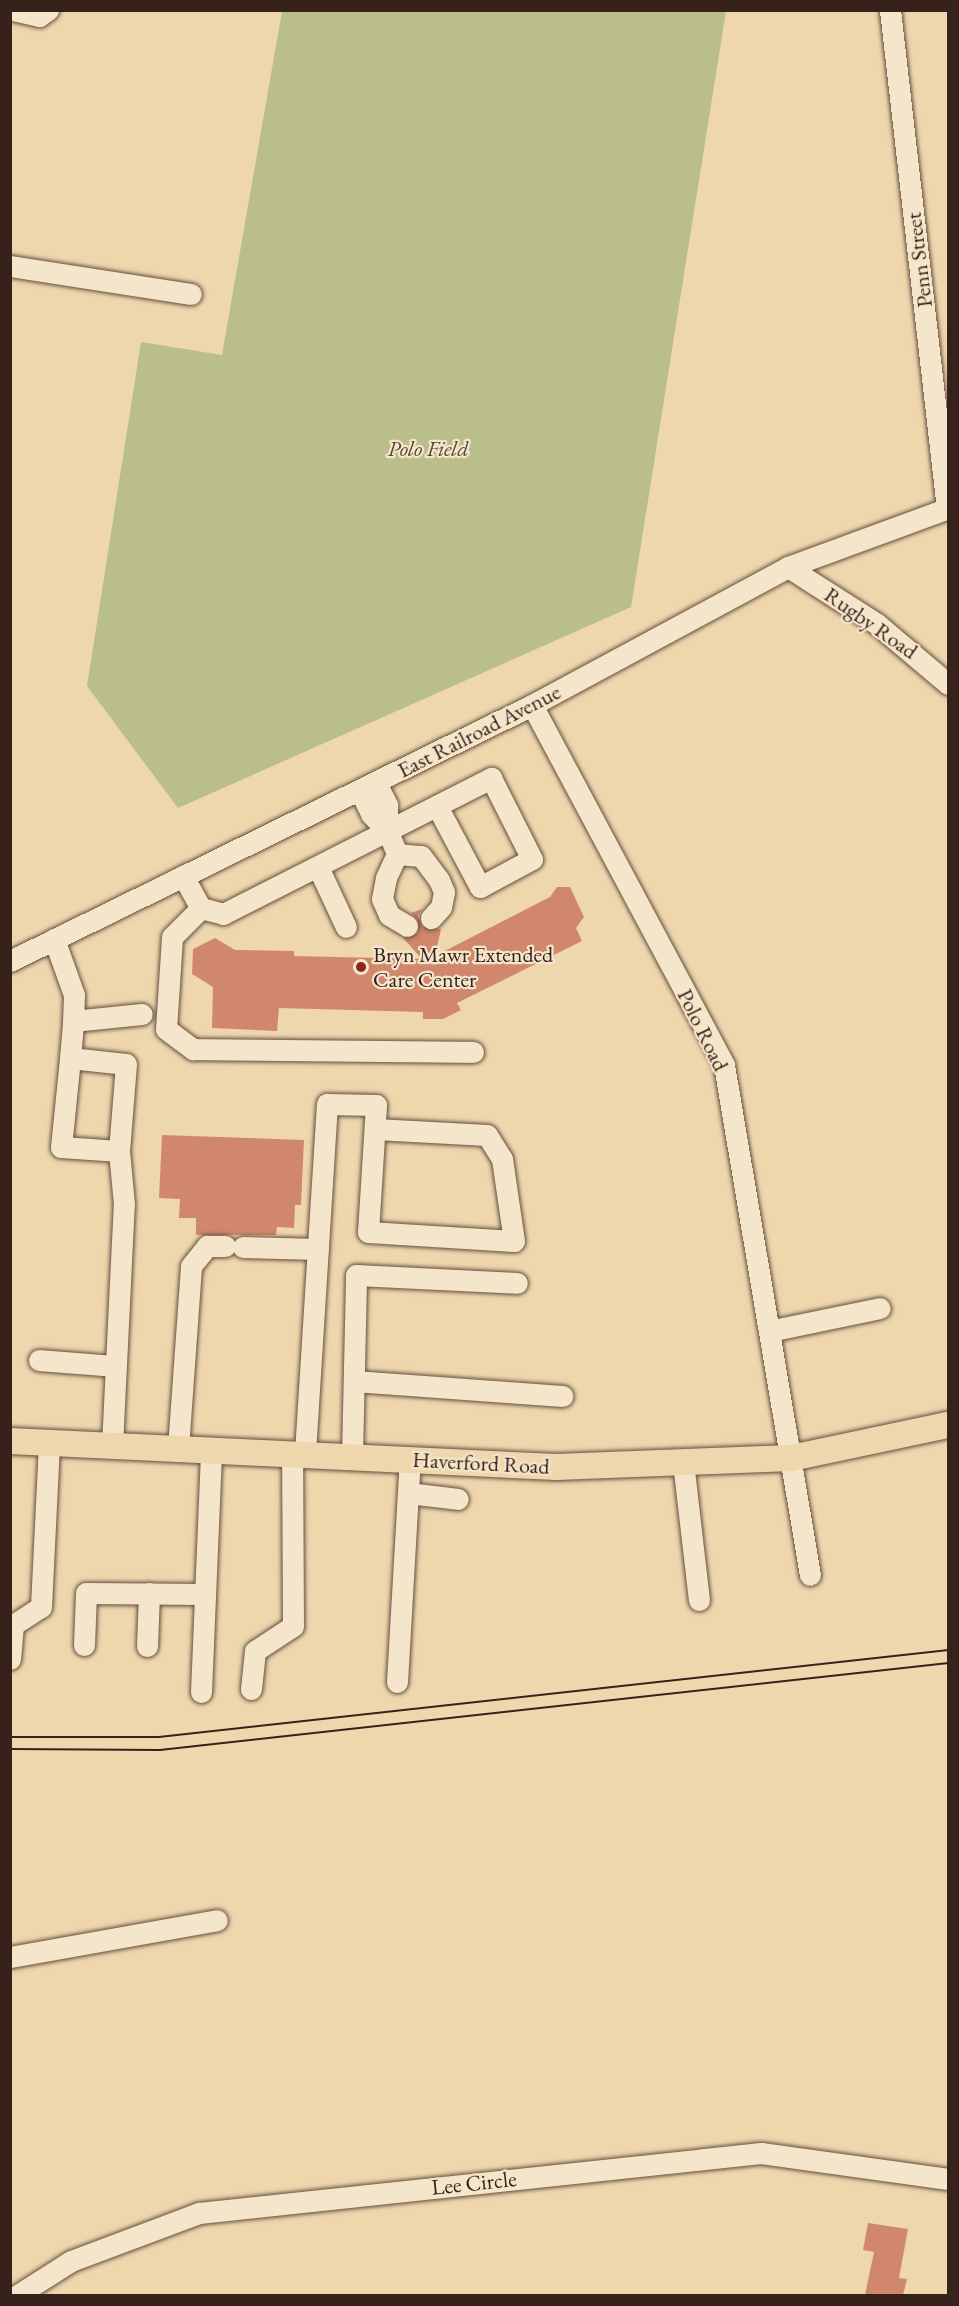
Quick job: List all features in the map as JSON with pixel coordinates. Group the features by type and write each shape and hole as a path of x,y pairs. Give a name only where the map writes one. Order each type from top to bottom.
{"main road":[{"name":"Haverford Road","path":"10,1441 556,1467 791,1458 948,1425"}],"street":[{"path":"14,10 39,16 48,10"},
{"name":"Penn Street","path":"890,10 948,508"},
{"path":"10,266 191,294"},
{"name":"East Railroad Avenue","path":"10,961 532,705 788,567 948,508"},
{"name":"Rugby Road","path":"788,567 877,624 948,684"},
{"name":"Polo Road","path":"532,705 724,1065 810,1575"},
{"path":"183,876 201,908 223,914 491,778 532,859 480,887 436,806"},
{"path":"368,787 387,805 387,830 397,854 386,878 382,899 389,915 407,926"},
{"path":"397,854 421,856 439,880 444,892 441,907 431,918"},
{"path":"318,867 346,927"},
{"path":"201,908 172,937 166,1029 193,1049 473,1052"},
{"path":"54,939 74,995 61,1147 119,1151"},
{"path":"73,1021 142,1014"},
{"path":"70,1058 126,1064 119,1151 124,1204 112,1446"},
{"path":"251,1689 255,1651 293,1626 299,1453 318,1250 327,1104 376,1105 368,1232 514,1241 502,1159 487,1135 375,1129"},
{"path":"178,1448 191,1266 207,1246 318,1250"},
{"path":"352,1456 356,1275 517,1283"},
{"path":"769,1331 880,1308"},
{"path":"39,1360 116,1366"},
{"path":"354,1381 562,1396"},
{"path":"10,1659 13,1625 41,1607 49,1443"},
{"path":"201,1692 211,1449"},
{"path":"398,1682 410,1459"},
{"path":"683,1462 699,1600"},
{"path":"408,1493 458,1499"},
{"path":"84,1645 86,1593 205,1594"},
{"path":"147,1646 149,1593"},
{"path":"10,1957 217,1920"},
{"name":"Lee Circle","path":"16,2295 71,2261 199,2213 761,2153 948,2179"}],"green space":[{"name":"Polo Field","path":"282,11 726,11 631,607 178,808 87,686 141,342 222,355"}],"building":[{"name":"Bryn Mawr Extended Care Center","path":"557,887 570,887 584,917 576,928 582,941 457,1003 461,1010 443,1019 423,1019 423,1012 279,1008 277,1031 212,1028 213,987 192,974 193,949 215,938 235,950 294,951 294,956 422,959 403,938 418,933 418,920 411,913 422,909 418,916 422,927 441,929 435,956 550,897"},
{"path":"162,1135 304,1140 301,1205 295,1205 294,1228 277,1227 276,1235 196,1235 196,1218 179,1218 180,1199 159,1198"},
{"path":"868,2223 908,2229 899,2278 907,2279 903,2295 865,2295 874,2252 863,2250"}],"tram line":[{"path":"10,1737 159,1737 948,1650"},
{"path":"10,1749 160,1750 948,1663"}],"place":[{"name":"Bryn Mawr Extended Care Center","path":"361,967"}]}
